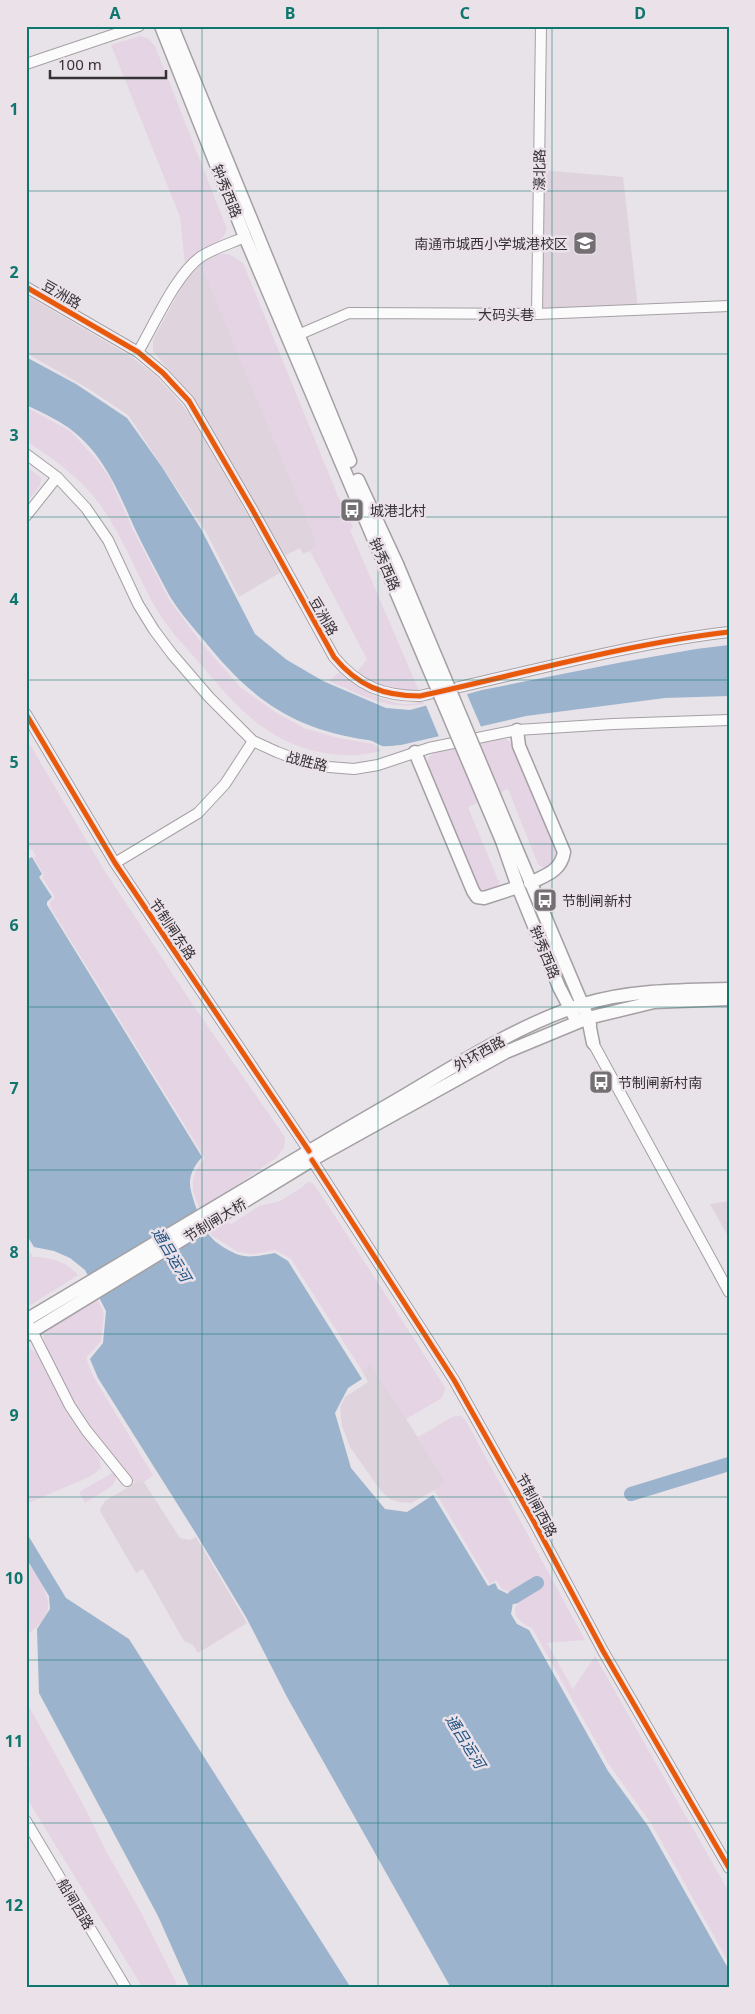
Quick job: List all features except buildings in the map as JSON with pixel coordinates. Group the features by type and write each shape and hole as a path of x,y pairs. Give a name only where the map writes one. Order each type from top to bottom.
{"main road":[{"name":"钟秀西路","path":"161,26 245,237 356,475 391,566 506,838 559,987 570,1009 583,1020"},
{"name":"钟秀西路","path":"172,26 293,337"},
{"path":"415,752 473,891 477,897 484,898 524,885 556,870 562,861 564,852 519,746 517,730"},
{"name":"钟秀西路","path":"524,885 583,1004 583,1020"},
{"name":"外环西路","path":"255,1190 488,1048 516,1032 570,1009 609,997 650,991 729,989"},
{"name":"外环西路","path":"310,1155 506,1052 583,1020 654,1002 729,999"},
{"path":"583,1020 593,1043"},
{"name":"节制闸大桥","path":"29,1329 68,1302 255,1190"}],"street":[{"path":"26,64 139,26"},
{"name":"濠北路","path":"537,314 541,26"},
{"path":"138,352 182,276 191,264 203,255 245,237"},
{"name":"豆洲路","path":"26,287 138,352 164,373 189,402 252,509 334,656 356,679 371,687 386,694 420,696 594,657 702,635 729,632"},
{"name":"大码头巷","path":"293,337 349,313 537,314 729,306"},
{"name":"战胜路","path":"26,454 58,476 86,508 108,540 138,604 154,630 209,697 252,740 276,752 303,762 354,769 378,765 415,752 517,730 729,720"},
{"path":"26,516 58,476"},
{"name":"节制闸东路","path":"26,714 115,863 310,1155"},
{"path":"115,863 198,813 226,784 252,740"},
{"path":"593,1043 729,1292"},
{"name":"节制闸西路","path":"310,1155 454,1380 514,1486 598,1643 729,1868"},
{"path":"29,1329 70,1406 86,1430 127,1481"},
{"name":"船闸西路","path":"26,1821 126,1988"}],"shaded area":[{"path":"140,36 149,39 155,46 227,229 219,241 195,254 185,264 180,217 111,45"},
{"name":"南通市城西小学城港校区","path":"540,170 623,177 638,308 538,308"},
{"path":"220,254 229,254 243,263 337,494 353,527 350,530 419,691 403,692 386,689 371,682 357,672 367,659 310,551 317,544 200,263"},
{"path":"200,263 262,405 317,544 310,551 303,554 300,548 282,557 200,408 153,351 155,336 185,281"},
{"path":"26,295 132,357 156,376 180,402 190,415 281,572 239,597 207,534 128,415 89,389 26,353"},
{"path":"26,407 70,431 97,460 110,478 132,528 170,601 200,641 240,687 275,712 304,728 338,738 374,744 381,751 364,754 329,754 295,745 264,728 237,705 164,621 107,514 91,493 65,468 26,441"},
{"path":"26,466 41,478 40,485 26,504"},
{"path":"341,671 362,689 380,698 407,704 423,701 424,704 410,706 386,703 329,681"},
{"path":"500,737 513,744 558,852 557,862 545,867 538,864 508,789 468,807 498,880 500,880 498,887 483,892 479,890 427,764 430,757 438,750"},
{"path":"26,738 104,870 193,1005 285,1137 284,1148 276,1158 201,1210 194,1195 193,1182 196,1170 205,1158 50,907 50,902 55,897 42,877 44,875 34,858 36,856 32,849 26,852"},
{"path":"308,1182 313,1183 443,1384 445,1389 442,1398 406,1419 371,1365 361,1369 291,1259 275,1250 254,1254 238,1252 211,1235 209,1231 223,1221 225,1224 228,1222 230,1225 259,1206 280,1201"},
{"path":"729,1201 729,1238 710,1204"},
{"path":"26,1246 33,1257 46,1258 63,1263 78,1275 26,1308"},
{"path":"98,1300 104,1314 101,1341 86,1358 93,1376 153,1475 144,1482 142,1479 135,1483 96,1437 61,1381 44,1340 44,1335 49,1328"},
{"path":"26,1345 36,1353 71,1416 100,1460 101,1468 91,1476 26,1504"},
{"path":"371,1364 447,1483 411,1503 390,1499 381,1491 350,1447 342,1426 340,1407 345,1397 368,1382 361,1369"},
{"path":"454,1416 461,1416 466,1421 585,1640 547,1643 573,1689 595,1656 729,1892 729,1963 652,1825 608,1763 532,1628 516,1616 517,1605 541,1584 540,1580 511,1592 502,1589 496,1580 490,1584 434,1490 446,1483 418,1437"},
{"path":"114,1472 117,1476 112,1486 85,1503 79,1492"},
{"path":"142,1479 180,1538 190,1540 196,1537 247,1623 198,1653 193,1645 184,1641 143,1569 136,1573 100,1511 105,1501"},
{"path":"26,1560 43,1587 48,1602 48,1610 39,1625 26,1636"},
{"path":"26,1701 144,1918 179,1988 143,1988 26,1797 26,1771 30,1765 26,1748"}],"water":[{"path":"26,357 76,384 127,418 162,467 201,529 255,634 287,660 323,681 386,708 410,710 482,690 623,662 729,645 729,696 665,698 526,716 401,745 386,746 370,740 316,728 294,719 255,694 237,678 188,622 168,593 116,487 92,449 69,428 26,405"},
{"name":"通吕运河","path":"32,857 42,874 39,877 52,897 47,902 47,905 202,1157 192,1172 190,1187 197,1210 207,1232 215,1241 236,1254 260,1256 275,1253 288,1261 362,1379 348,1388 335,1413 351,1468 385,1509 407,1512 433,1495 488,1586 495,1583 498,1589 514,1597 511,1614 517,1624 529,1630 608,1771 648,1826 729,1970 729,1988 451,1988 287,1697 246,1617 98,1378 90,1359 103,1343 106,1311 85,1270 70,1258 54,1251 34,1247 26,1234 26,860"},
{"path":"26,1532 66,1598 129,1639 351,1988 190,1988 158,1916 39,1693 37,1629 50,1609 49,1596 26,1558"}],"pier":[{"path":"466,692 482,729 440,739 425,703"}],"waterway":[{"path":"631,1494 729,1464"},
{"path":"514,1597 537,1583"}],"cycle path":[{"path":"26,287 138,352 163,373 189,401 252,509 334,657 352,675 372,687 394,694 420,696 651,644 729,632"},
{"path":"26,714 115,863 309,1151"},
{"path":"312,1160 454,1380 533,1520 603,1651 729,1868"}],"place":[{"name":"南通市城西小学城港校区","path":"585,243"},
{"name":"城港北村","path":"352,510"},
{"name":"节制闸新村","path":"545,900"},
{"name":"节制闸新村南","path":"601,1082"}]}
